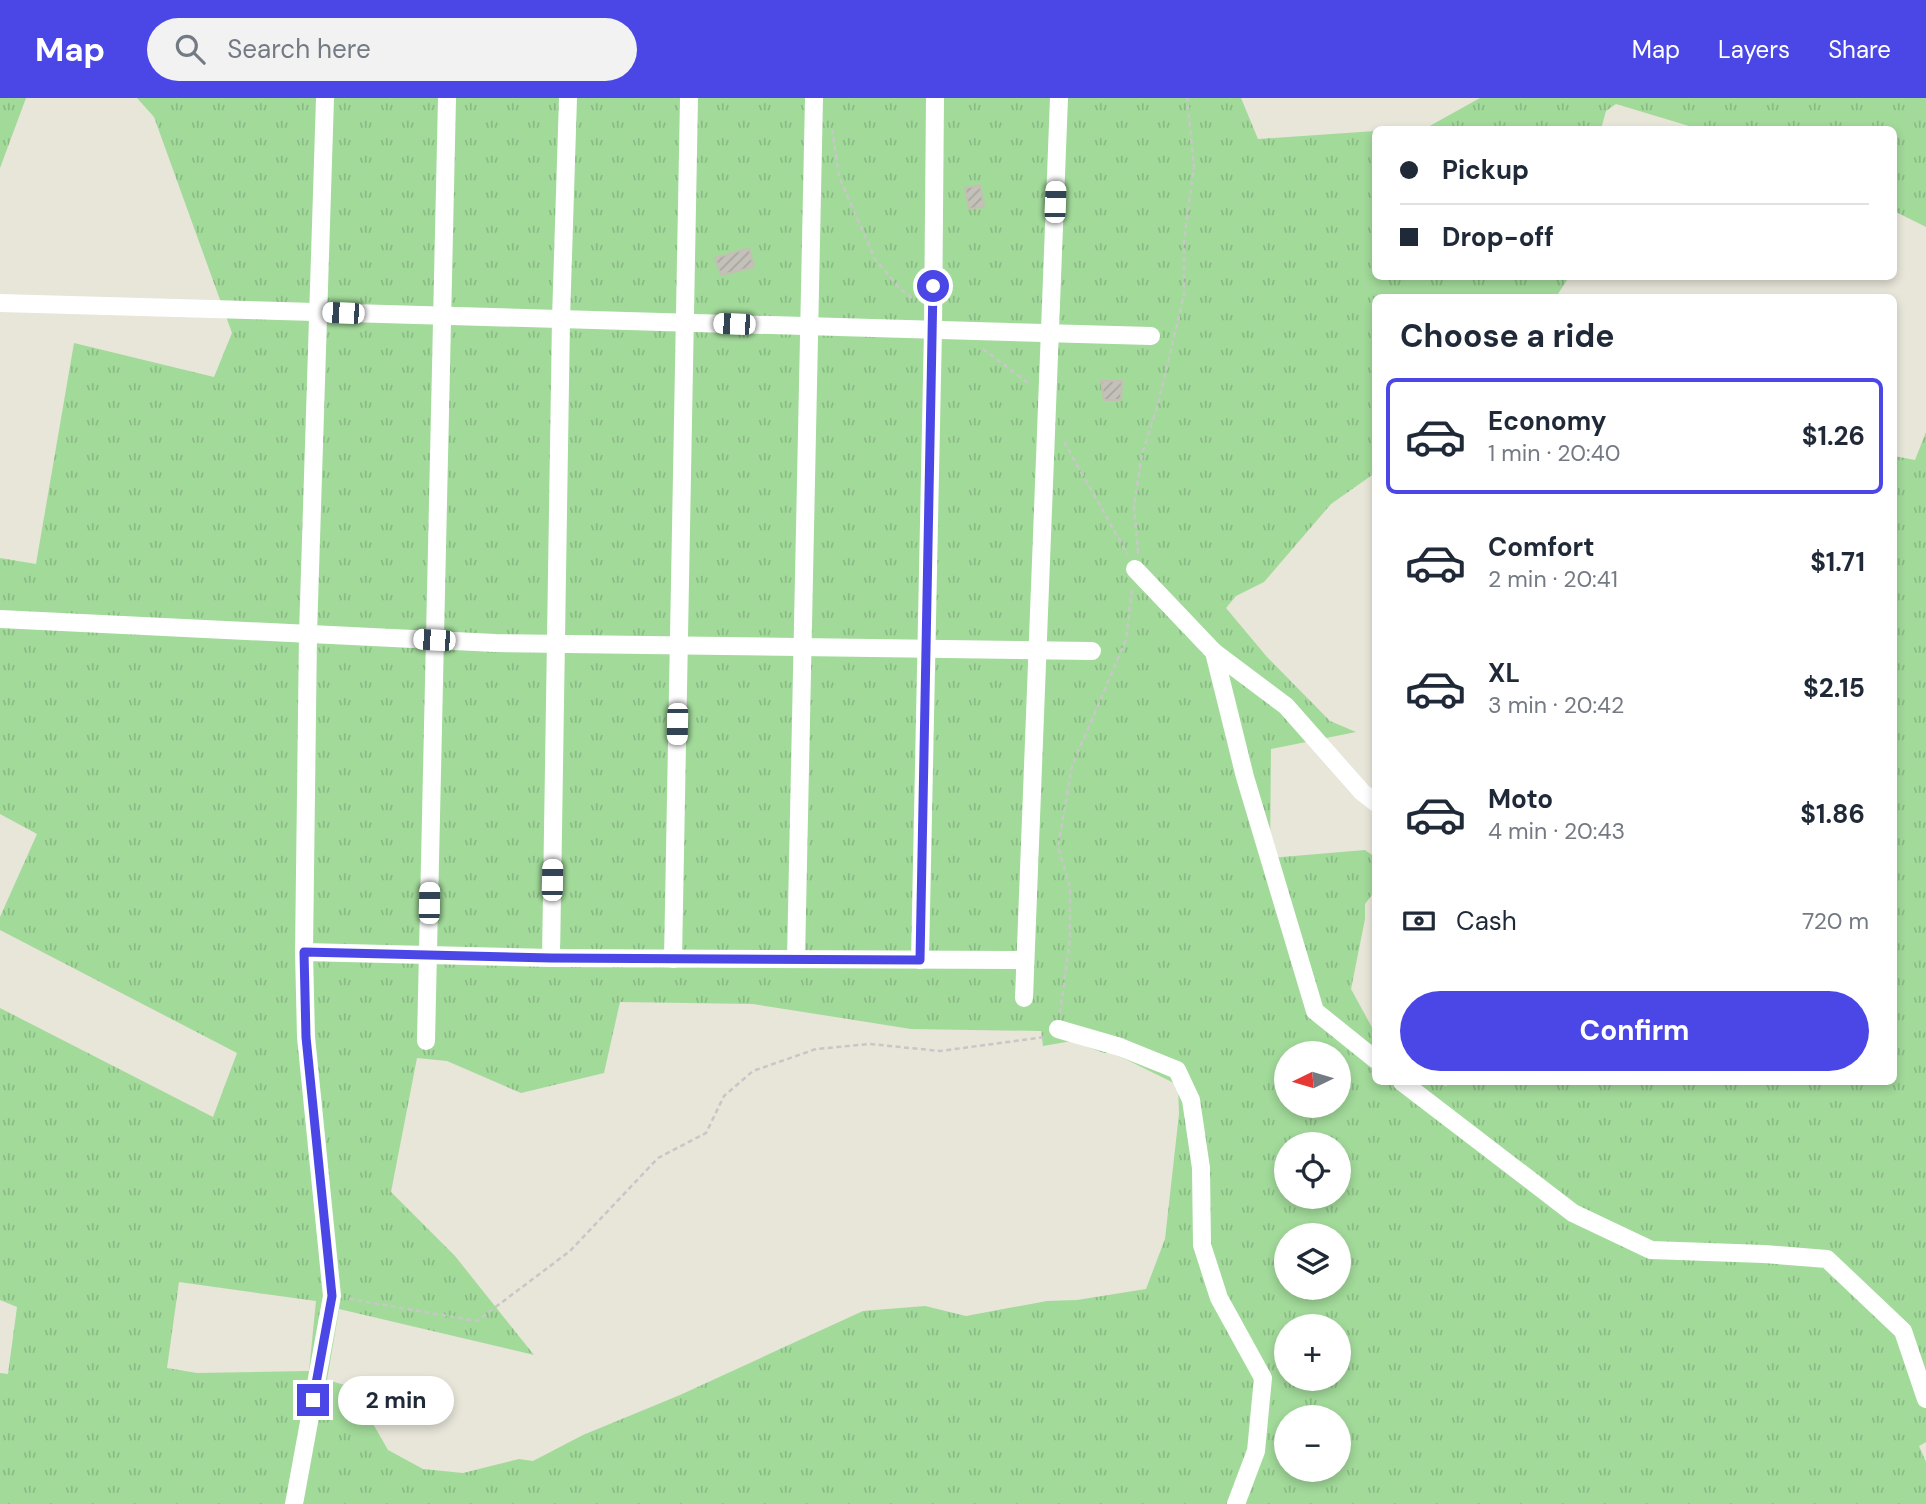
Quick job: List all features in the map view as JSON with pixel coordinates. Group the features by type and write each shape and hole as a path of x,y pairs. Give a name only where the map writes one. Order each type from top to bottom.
{"street":[{"path":"294,1504 332,1296 306,1037 304,952 308,634 325,98"},
{"path":"426,1041 440,316 447,98"},
{"path":"551,958 561,319 568,98"},
{"path":"673,959 689,98"},
{"path":"796,959 814,98"},
{"path":"920,960 935,98"},
{"path":"1024,998 1059,98"},
{"path":"0,303 1151,336"},
{"path":"1135,569 1213,652 1286,706 1372,800"},
{"path":"0,619 556,644 1092,651"},
{"path":"1213,652 1245,777 1315,1011 1372,1057"},
{"path":"304,952 551,958 1025,961"},
{"path":"1058,1028 1120,1047 1177,1070 1191,1100 1201,1168 1202,1245 1219,1298 1263,1378 1256,1451 1236,1504"},
{"path":"1406,1085 1573,1213 1651,1250 1827,1259 1903,1331 1926,1399"}],"green space":[{"path":"0,98 26,98 0,168"},
{"path":"137,98 1241,98 1258,139 1372,131 1372,280 1567,280 1558,294 1372,294 1372,475 1331,504 1264,582 1236,596 1226,608 1267,657 1330,721 1356,732 1271,749 1270,858 1365,850 1372,855 1372,895 1365,904 1365,919 1351,989 1372,1028 1372,1085 1897,1085 1897,457 1915,460 1926,432 1926,1442 1919,1446 1926,1462 1926,1504 0,1504 0,1373 8,1374 17,1307 0,1300 0,1008 213,1117 237,1053 0,930 0,917 37,834 0,814 0,558 36,564 74,343 214,377 232,333 154,117","holes":["620,1002 753,1004 911,1029 1041,1031 1043,1046 1072,1041 1104,1053 1113,1053 1178,1085 1179,1114 1165,1239 1146,1289 1077,1300 1047,1301 966,1316 925,1306 863,1311 680,1395 583,1435 533,1461 519,1459 463,1473 423,1469 388,1450 352,1387 327,1380 339,1309 534,1355 455,1256 391,1192 417,1058 447,1061 521,1093 604,1073","179,1282 316,1301 309,1371 197,1373 167,1368"]},
{"path":"1480,98 1926,98 1926,227 1897,212 1897,126 1689,126 1616,104 1606,111 1602,126 1430,126"}],"building":[{"path":"980,185 984,207 969,209 965,188"},
{"path":"749,248 754,267 721,275 715,258"},
{"path":"1101,381 1122,381 1121,400 1104,400"}],"route":[{"path":"313,1400 332,1296 306,1037 304,952 551,958 920,960 933,286"}]}
